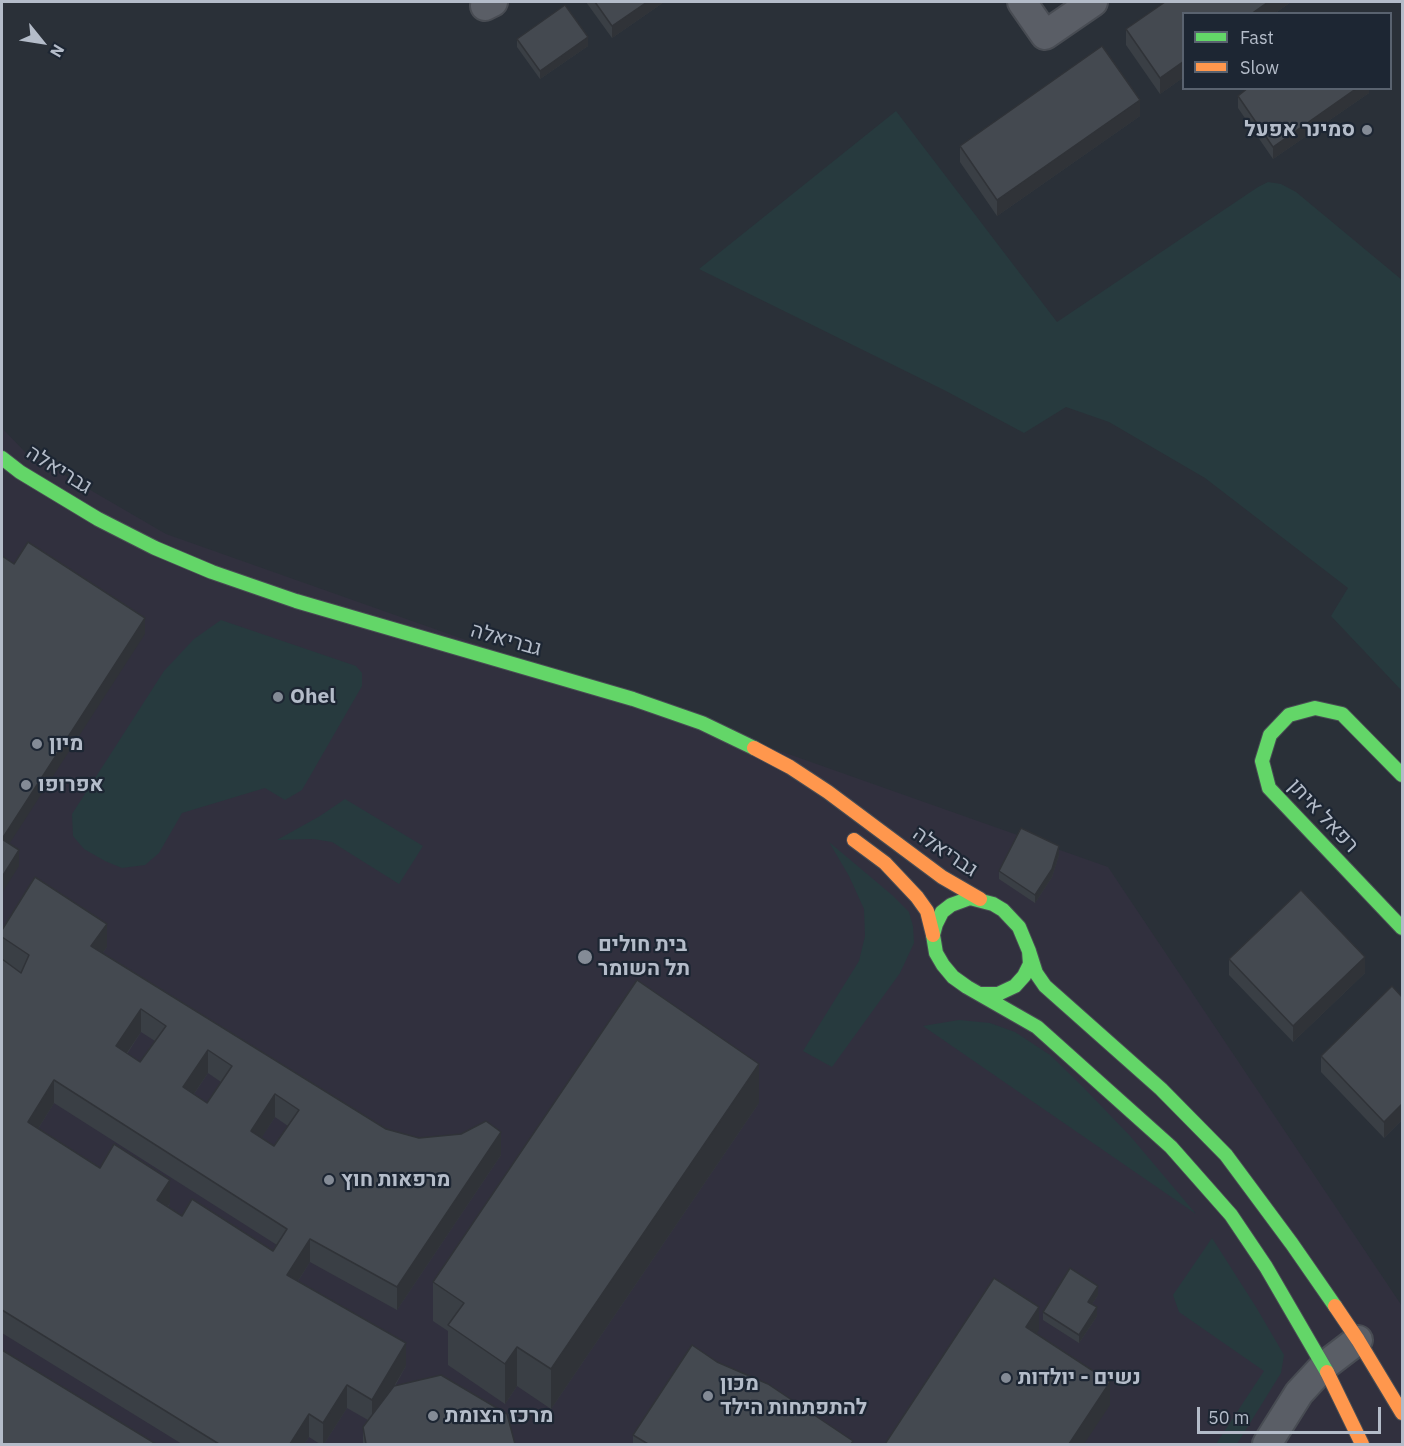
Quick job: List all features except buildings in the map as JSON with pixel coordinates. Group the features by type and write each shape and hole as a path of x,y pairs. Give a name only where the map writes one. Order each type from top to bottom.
{"street":[{"path":"1023,2 1045,34 1093,2"},
{"name":"גבריאלה","path":"2,458 20,472 98,519 154,548 212,572 296,601 633,699 729,735 790,767 828,792 942,877 980,899"},
{"name":"רפאל איתן","path":"1402,775 1342,714 1315,708 1289,715 1270,735 1262,761 1269,788 1402,928"},
{"name":"גבריאלה","path":"841,830 885,863 918,897 927,911 933,935"},
{"path":"1362,1444 1324,1366 1266,1267 1231,1215 1171,1147 1037,1027 953,977 936,953 933,935 942,912 951,905 970,898 980,899 1004,910 1013,919 1019,927 1036,973 1045,986 1161,1089 1226,1155 1292,1244 1358,1340 1402,1413"},
{"path":"981,994 998,994 1015,986 1024,976 1030,963 1029,951"},
{"path":"1267,1444 1299,1393 1324,1366 1358,1340"}],"shaded area":[{"name":"בית חולים תל השומר","path":"2,428 25,452 166,534 1108,867 1402,1306 1402,1444 2,1444"}],"green space":[{"path":"896,111 1057,322 1268,182 1281,184 1296,192 1402,280 1402,691 1331,616 1348,588 1205,478 1109,422 1066,407 1024,433 946,391 699,269"},
{"path":"221,620 356,666 362,673 362,686 302,790 285,800 265,788 182,813 159,853 145,865 122,868 105,861 84,849 73,836 72,814 164,671 194,639"},
{"path":"345,799 423,846 399,884 332,842 313,839 277,840"},
{"path":"829,842 909,912 914,943 900,973 832,1067 803,1051 859,961 865,936 864,909 849,876"},
{"path":"959,1020 990,1023 1015,1032 1050,1055 1131,1137 1196,1214 923,1026"},
{"path":"1212,1238 1284,1355 1281,1373 1237,1444 1216,1444 1264,1371 1179,1312 1173,1295"}],"traffic: fast":[{"path":"2,458 20,472 98,519 155,548 212,572 296,601 633,699 702,723 754,748"},
{"path":"1402,775 1342,714 1315,708 1289,715 1270,735 1262,761 1269,788 1402,928"},
{"path":"981,994 998,994 1015,986 1024,976 1030,964 1029,951 1019,927 1003,910 993,904 970,898 951,905 942,912 936,924 933,935 936,953 943,965 953,977 967,987 1037,1027 1171,1147 1231,1215 1266,1267 1327,1372"},
{"path":"1029,951 1036,973 1045,986 1161,1089 1226,1155 1335,1306"}],"traffic: slow":[{"path":"754,748 790,767 828,792 942,877 980,899"},
{"path":"854,840 885,863 917,897 927,911 933,935"},
{"path":"1335,1306 1402,1413"},
{"path":"1327,1372 1362,1444"}],"place":[{"name":"סמינר אפעל","path":"1367,130"},
{"name":"Ohel","path":"278,697"},
{"name":"מיון","path":"37,744"},
{"name":"אפרופו","path":"26,785"},
{"name":"בית חולים תל השומר","path":"585,957"},
{"name":"מרפאות חוץ","path":"329,1180"},
{"name":"נשים - יולדות","path":"1006,1378"},
{"name":"מכון להתפתחות הילד","path":"708,1396"},
{"name":"מרכז הצומת","path":"433,1416"}]}
